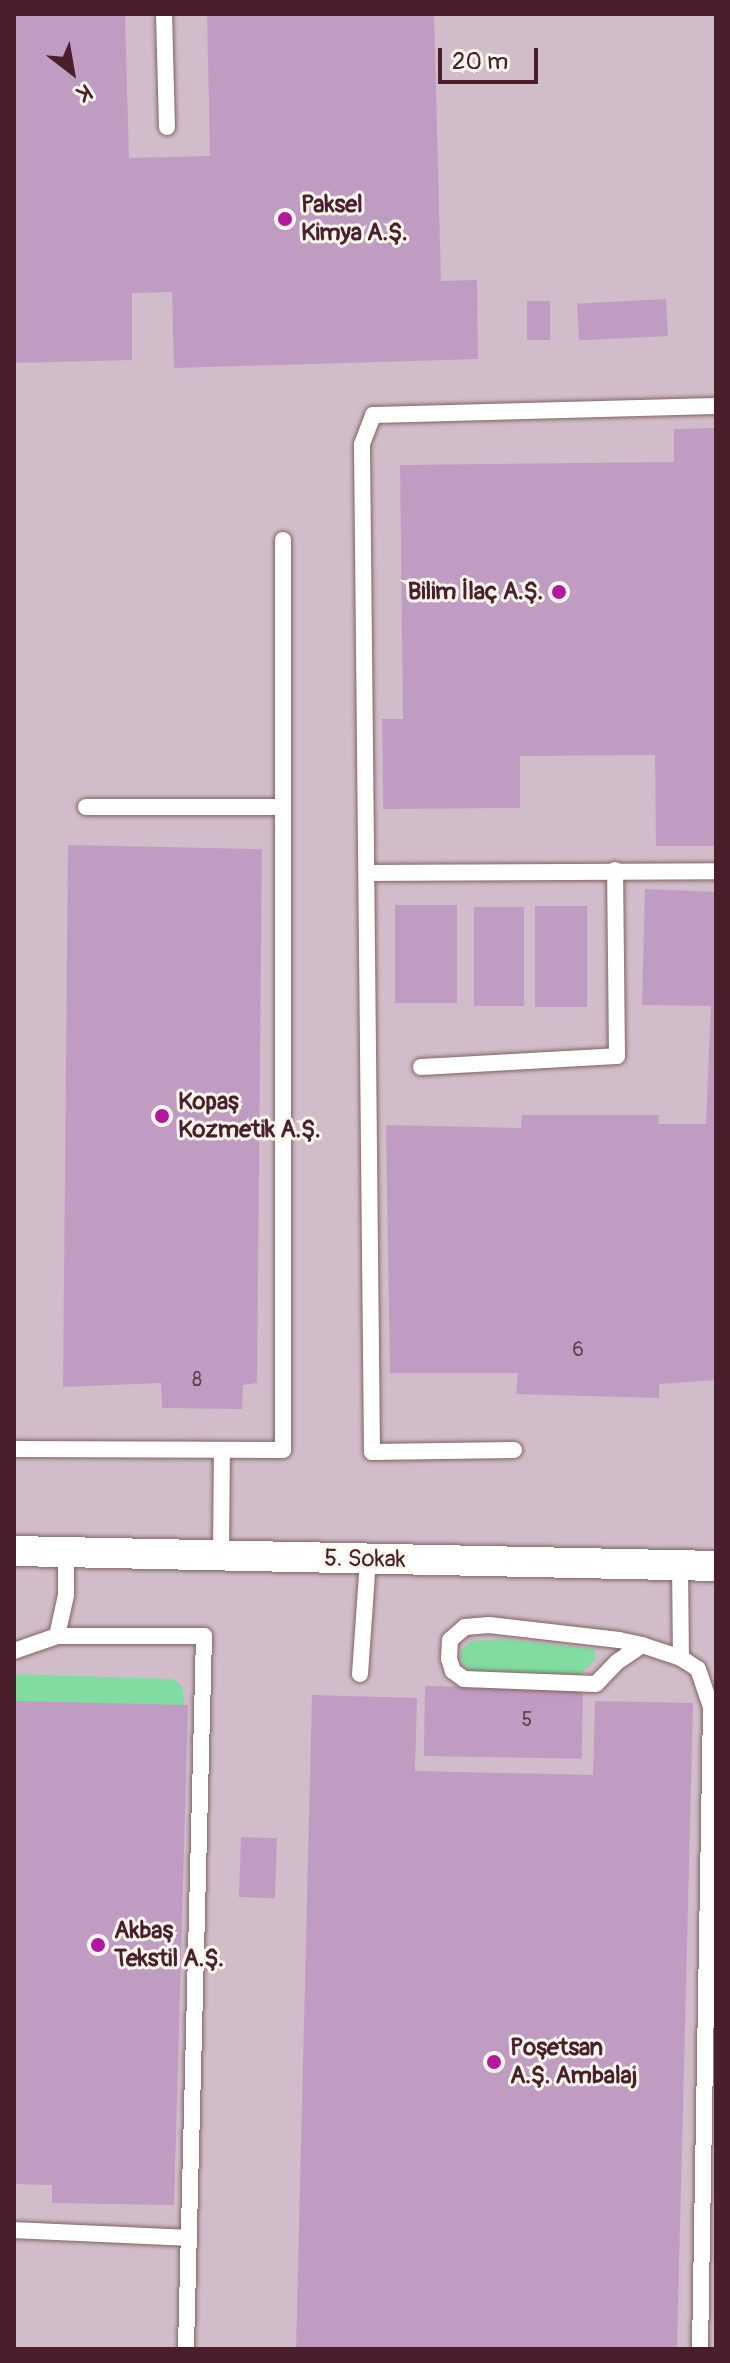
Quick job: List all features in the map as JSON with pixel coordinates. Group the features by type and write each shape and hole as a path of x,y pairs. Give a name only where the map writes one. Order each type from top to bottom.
{"street":[{"name":"5. Sokak","path":"14,1551 716,1566"}],"lane":[{"path":"164,14 167,127"},
{"path":"514,1450 372,1452 362,444 373,415 716,406"},
{"path":"14,1449 283,1450 283,540"},
{"path":"86,807 283,807"},
{"path":"421,1067 617,1056 615,870"},
{"path":"367,873 716,871"},
{"path":"221,1556 222,1450"},
{"path":"57,1636 66,1595 66,1552"},
{"path":"360,1674 368,1559"},
{"path":"680,1565 681,1658"},
{"path":"642,1645 617,1662 596,1684 464,1679 453,1671 449,1659 450,1640 465,1627 489,1625 642,1645 681,1658 698,1669 711,1707 700,2349"},
{"path":"14,1651 57,1636 204,1636 186,2349"},
{"path":"14,2230 189,2238"}],"shaded area":[{"path":"14,14 716,14 716,2349 14,2349"}],"green space":[{"path":"503,1639 595,1649 596,1659 577,1677 476,1673 463,1665 460,1651 471,1641"},
{"path":"14,1674 172,1679 182,1686 185,1707 14,1703"}],"building":[{"name":"Paksel Kimya A.Ş.","path":"14,14 125,14 129,158 210,156 207,14 434,14 441,281 477,280 478,359 174,368 172,292 132,293 132,360 14,363"},
{"path":"666,299 668,336 579,341 577,304"},
{"path":"527,301 550,301 550,340 527,340"},
{"name":"Bilim İlaç A.Ş.","path":"716,428 716,846 656,846 655,755 520,756 520,808 383,809 382,719 403,719 400,465 674,462 674,429"},
{"name":"Kopaş Kozmetik A.Ş.","path":"68,845 262,849 257,1383 243,1385 242,1409 162,1408 161,1383 63,1387"},
{"path":"645,889 716,892 716,1380 659,1384 659,1398 516,1394 518,1373 390,1373 386,1125 521,1128 522,1115 659,1115 658,1124 706,1124 711,1006 642,1005"},
{"path":"395,905 457,905 457,1003 395,1003"},
{"path":"535,906 587,906 587,1007 535,1007"},
{"path":"474,907 524,907 524,1006 474,1006"},
{"path":"425,1686 583,1689 582,1759 424,1756"},
{"name":"Poşetsan A.Ş. Ambalaj","path":"312,1695 417,1698 415,1771 593,1775 595,1701 693,1703 677,2349 296,2349"},
{"name":"Akbaş Tekstil A.Ş.","path":"14,1701 188,1705 174,2205 52,2203 52,2185 14,2184"},
{"path":"241,1837 277,1838 275,1898 239,1897"}],"place":[{"name":"Paksel Kimya A.Ş.","path":"285,219"},
{"name":"Bilim İlaç A.Ş.","path":"559,592"},
{"name":"Kopaş Kozmetik A.Ş.","path":"162,1116"},
{"name":"Akbaş Tekstil A.Ş.","path":"98,1945"},
{"name":"Poşetsan A.Ş. Ambalaj","path":"494,2062"}]}
